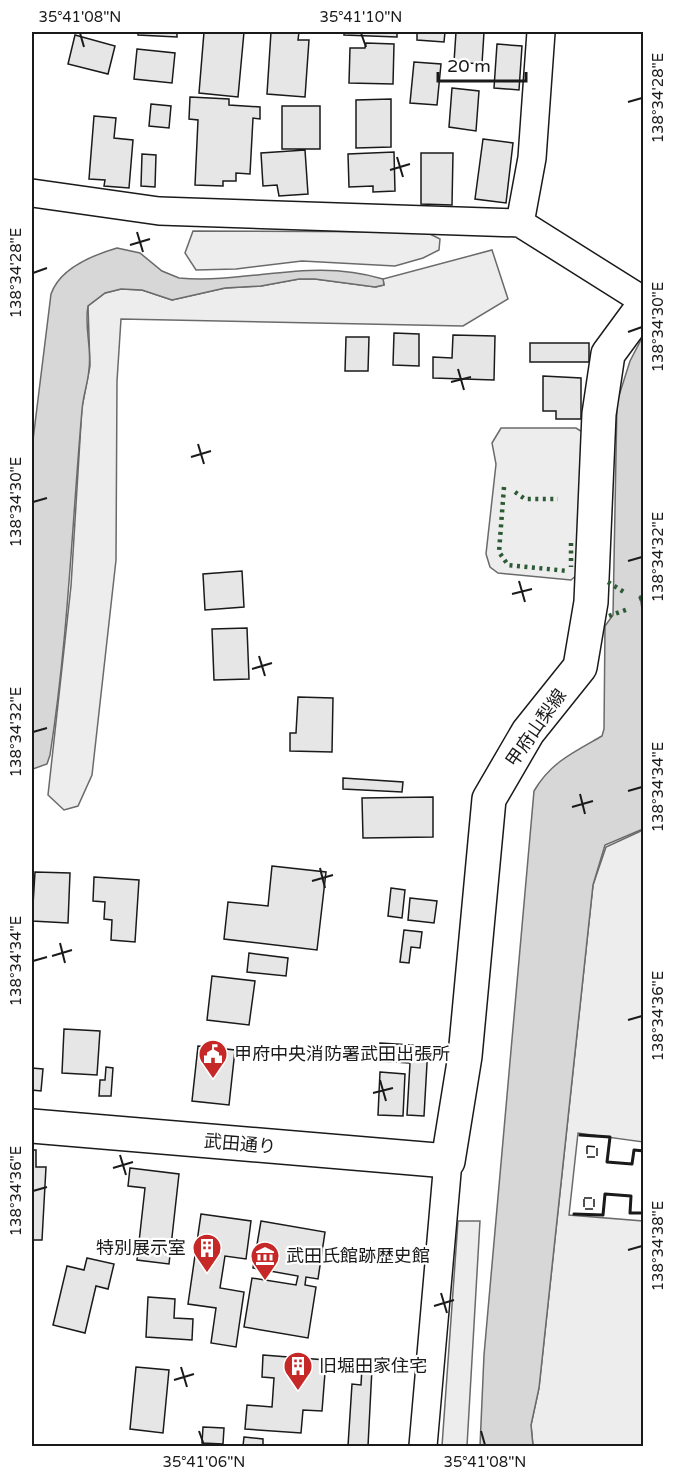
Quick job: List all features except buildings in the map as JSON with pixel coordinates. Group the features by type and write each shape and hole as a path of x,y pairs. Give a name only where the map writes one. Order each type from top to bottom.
{"main road":[{"name":"甲府山梨線","path":"448,1161 465,1056 489,799 528,732 580,667 591,602 599,414 608,354 644,303"},
{"name":"武田通り","path":"32,1126 448,1161"}],"street":[{"path":"520,224 532,158 541,32"},
{"path":"32,193 159,211 520,224 644,303"},
{"path":"423,1446 448,1161"}],"shaded area":[{"path":"193,231 426,232 440,239 439,250 423,258 395,266 302,261 236,269 196,270 185,253"},
{"path":"117,248 140,253 162,271 179,278 231,278 330,270 383,279 384,285 375,287 299,279 261,286 225,288 172,300 142,290 121,289 105,293 88,306 90,361 82,410 56,712 47,764 33,769 32,448 51,294 62,277 78,264"},
{"path":"492,250 508,299 463,326 121,319 117,381 116,560 92,775 78,806 64,810 48,795 71,586 82,407 90,366 88,306 105,293 121,289 142,290 172,300 225,288 261,286 299,279 376,287 384,285 383,279"},
{"path":"643,336 644,595 640,596 644,622 643,829 605,845 593,885 539,1388 531,1425 533,1446 480,1446 484,1355 534,791 548,772 573,753 602,736 604,729 605,626 613,615 617,402 630,361"},
{"path":"501,428 576,428 584,433 578,574 571,580 498,573 490,567 486,554 496,464 492,443"},
{"path":"643,830 643,1142 578,1133 569,1215 643,1221 643,1446 533,1446 531,1425 539,1388 593,885 606,847"},
{"path":"458,1221 480,1221 467,1446 442,1446"}],"hedge":[{"path":"504,487 499,552 508,565 568,571"},
{"path":"515,492 525,499 558,499"},
{"path":"571,543 571,567"},
{"path":"608,582 627,594"},
{"path":"639,599 644,597"},
{"path":"609,616 628,609"}],"fence":[{"path":"587,1146 597,1147 597,1157 587,1157 587,1146"},
{"path":"584,1198 594,1198 594,1209 584,1209 584,1198"}],"wall":[{"path":"580,1135 610,1137 607,1162 632,1164 634,1150 644,1151"},
{"path":"574,1214 603,1215 605,1194 631,1196 630,1213 644,1213"}],"place":[{"name":"甲府中央消防署武田出張所","path":"213,1080"},
{"name":"特別展示室","path":"207,1274"},
{"name":"武田氏館跡歴史館","path":"265,1282"},
{"name":"旧堀田家住宅","path":"298,1392"}]}
